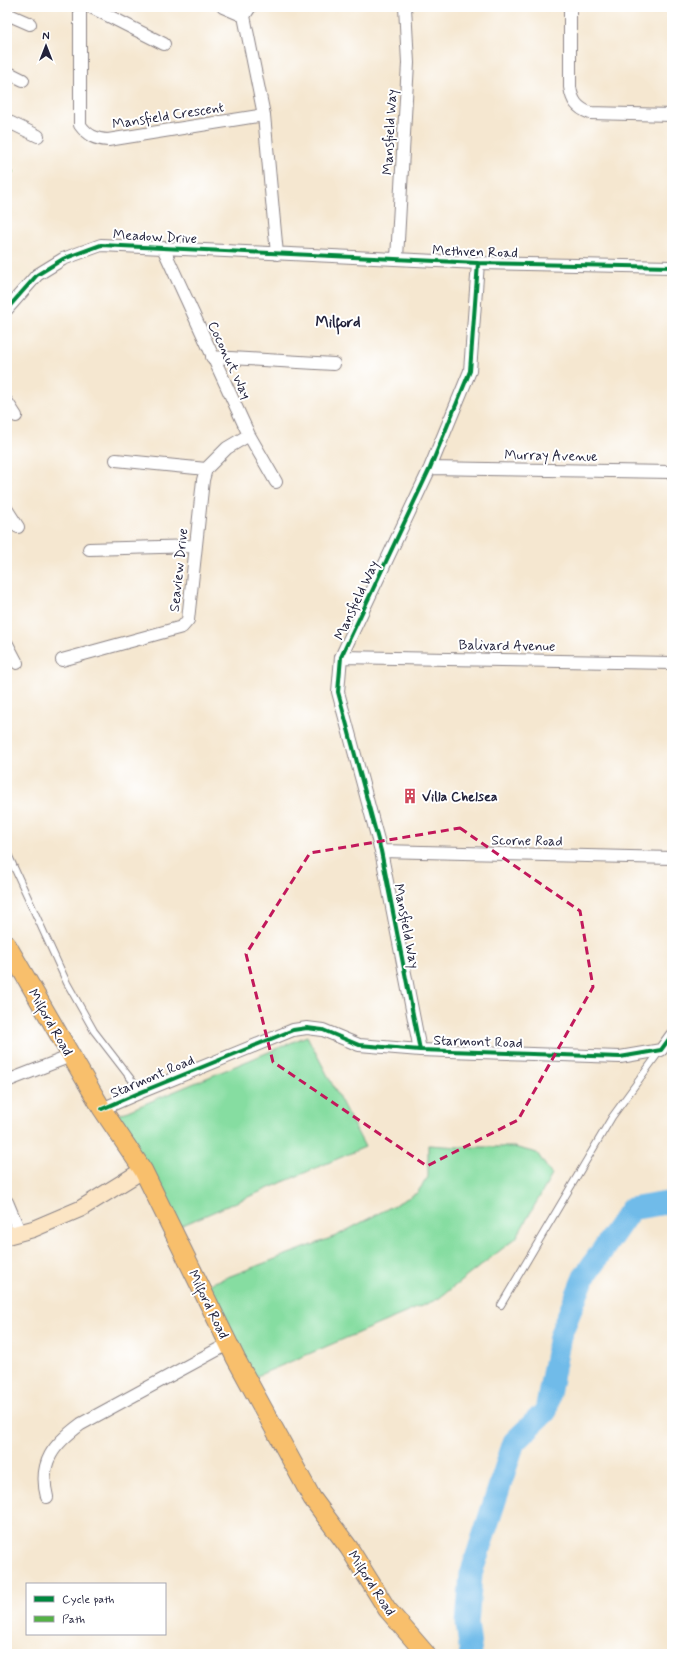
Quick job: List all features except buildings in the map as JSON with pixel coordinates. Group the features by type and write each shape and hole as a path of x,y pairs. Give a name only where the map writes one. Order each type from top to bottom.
{"main road":[{"name":"Milford Road","path":"7,945 102,1109 143,1170 228,1344 312,1498 349,1548 387,1610 426,1654"}],"street":[{"name":"Mansfield Crescent","path":"80,7 80,125 85,132 92,137 108,140 264,115"},
{"path":"91,7 164,44"},
{"path":"223,7 247,11 264,115 277,254"},
{"name":"Mansfield Way","path":"397,258 408,63 405,7"},
{"path":"570,7 570,87 571,96 575,104 582,110 590,113 672,115"},
{"path":"7,14 30,24"},
{"path":"7,72 23,80"},
{"path":"7,121 38,136"},
{"name":"Meadow Drive","path":"7,309 37,275 63,258 101,245 277,254"},
{"name":"Coconut Way","path":"163,248 249,435 276,482"},
{"name":"Methven Road","path":"277,254 397,258 478,263 672,267"},
{"name":"Mansfield Way","path":"420,1050 381,851 338,692 341,657 430,468 470,371 478,263"},
{"path":"212,357 334,364"},
{"path":"7,402 16,416"},
{"path":"116,460 206,469 227,448 249,435"},
{"name":"Murray Avenue","path":"430,468 672,472"},
{"name":"Seaview Drive","path":"62,660 182,627 188,620 193,585 195,546 203,480 206,469"},
{"path":"7,510 18,527"},
{"path":"89,549 195,546"},
{"path":"7,644 17,663"},
{"name":"Balivard Avenue","path":"341,657 672,663"},
{"name":"Scorne Road","path":"381,851 672,858"},
{"name":"Starmont Road","path":"102,1109 293,1030 307,1028 323,1030 358,1045 420,1050 620,1057 661,1050"},
{"path":"661,1050 672,1035"},
{"path":"7,1081 71,1056"},
{"path":"7,1202 13,1234 33,1229 80,1209 143,1170"},
{"path":"47,1497 44,1487 44,1471 47,1459 67,1434 81,1424 228,1344"}],"lane":[{"path":"7,852 67,983 94,1030 141,1092"},
{"path":"501,1305 612,1116 661,1050"}],"highlighted area":[{"path":"460,828 580,911 593,987 518,1120 427,1166 273,1062 246,954 310,853"}],"green space":[{"path":"307,1036 365,1147 171,1230 111,1118"},
{"path":"428,1145 459,1147 514,1147 537,1153 552,1175 516,1238 438,1299 252,1378 204,1286 336,1236 417,1193 428,1177"}],"waterway":[{"path":"471,1654 467,1623 471,1574 514,1442 546,1411 560,1336 584,1277 631,1209 672,1202"}],"marked path":[{"path":"7,171 15,175"}],"cycle path":[{"path":"7,309 37,275 63,259 101,245 478,263 672,267"},
{"path":"420,1050 381,851 338,692 341,657 430,468 470,371 478,263"},
{"path":"102,1109 293,1030 307,1028 323,1030 359,1045 420,1050 620,1057 661,1050 672,1035"}],"place":[{"name":"Villa Chelsea","path":"410,796"}],"district":[{"name":"Milford","path":"338,322"}]}
